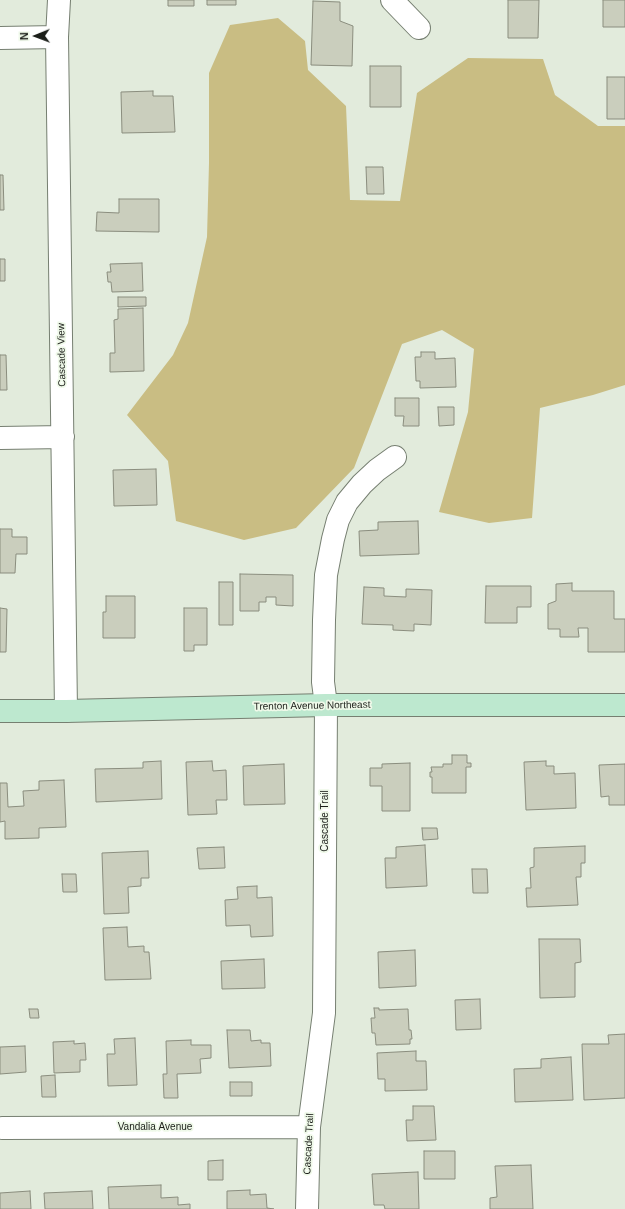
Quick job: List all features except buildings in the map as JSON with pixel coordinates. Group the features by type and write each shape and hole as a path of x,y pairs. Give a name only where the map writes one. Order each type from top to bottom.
{"main road":[{"name":"Trenton Avenue Northeast","path":"0,711 66,711 326,705 625,705"}],"street":[{"name":"Cascade View","path":"59,0 57,37 66,711"},
{"path":"392,0 419,28"},
{"path":"0,38 57,37"},
{"path":"0,438 63,437"},
{"name":"Cascade Trail","path":"308,1209 309,1127 324,1013 326,705 322,682 326,575 338,520 348,502 362,484 377,470 395,457"},
{"name":"Vandalia Avenue","path":"2,1128 309,1127"}],"shaded area":[{"path":"278,18 305,41 308,70 346,106 350,200 400,201 417,93 468,58 543,59 555,95 598,126 625,126 625,385 593,395 540,408 532,518 489,523 439,512 468,412 474,349 442,330 402,344 354,468 296,528 244,540 176,521 168,461 127,415 173,355 188,323 207,237 209,73 230,25"}]}
